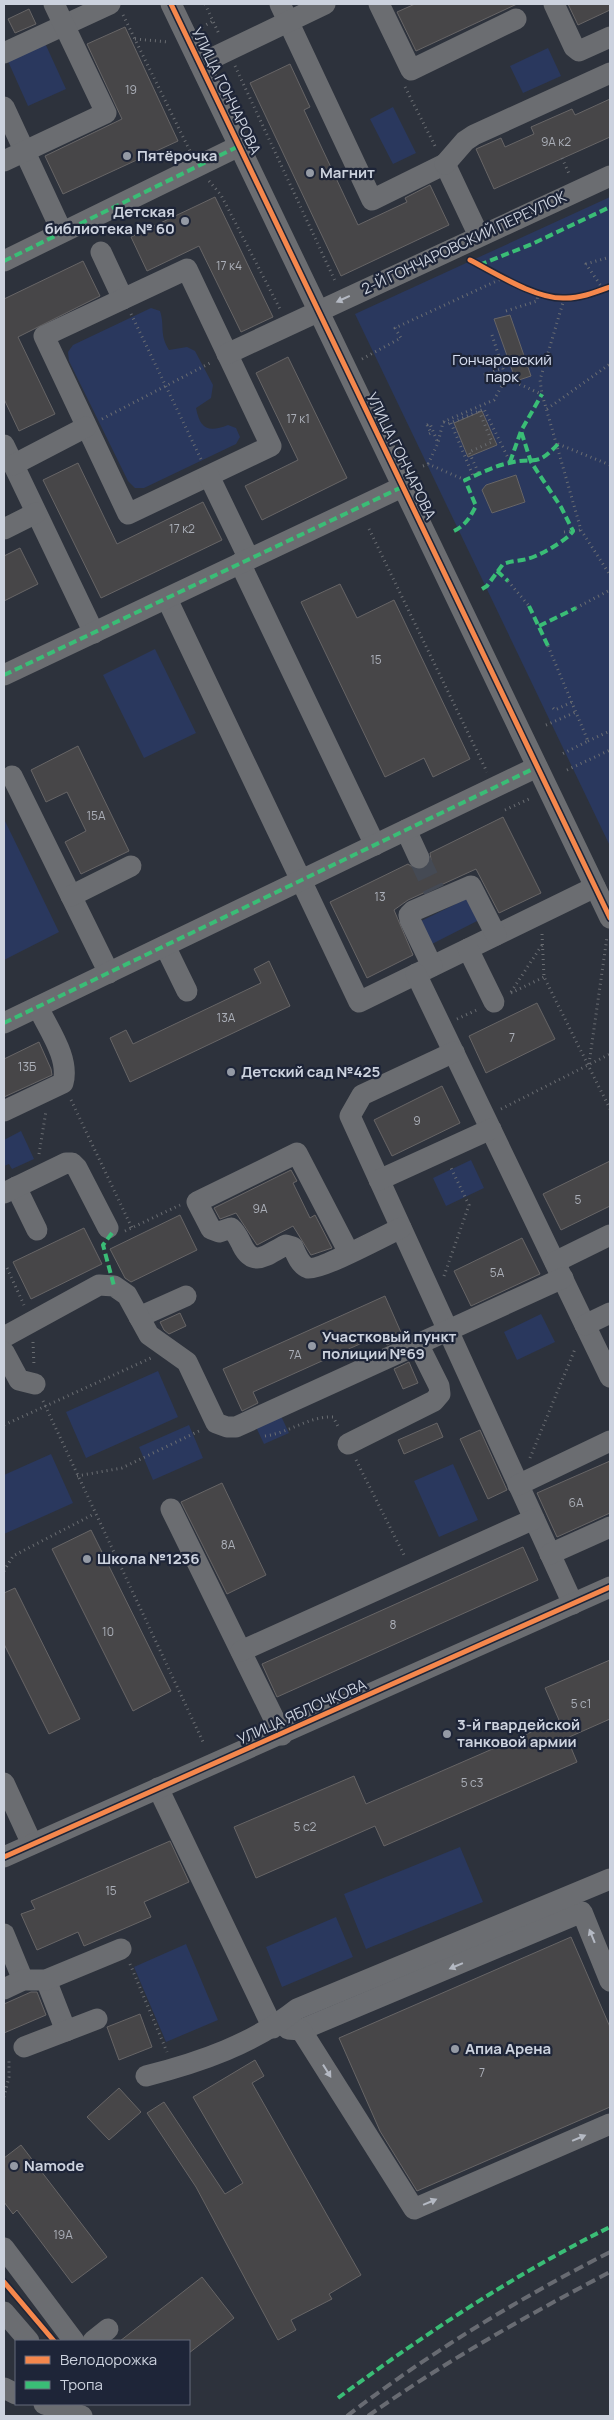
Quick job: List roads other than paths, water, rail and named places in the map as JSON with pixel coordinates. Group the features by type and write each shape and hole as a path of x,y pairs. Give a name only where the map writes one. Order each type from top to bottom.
{"street":[{"path":"4,161 106,114 54,4"},
{"path":"4,53 110,4"},
{"name":"УЛИЦА ГОНЧАРОВА","path":"171,4 595,888 610,923"},
{"path":"200,64 227,51 284,13 325,4"},
{"path":"379,4 411,70 516,19"},
{"path":"554,4 574,47 579,50 610,37"},
{"path":"284,13 372,200 445,164 465,141 474,135 610,73"},
{"path":"4,107 62,232"},
{"path":"4,261 62,232 94,237 239,146"},
{"path":"445,164 479,236"},
{"name":"2-Й ГОНЧАРОВСКИЙ ПЕРЕУЛОК","path":"227,354 610,176"},
{"path":"94,237 123,299"},
{"path":"187,268 227,354 271,446 128,514 44,336 187,268"},
{"path":"86,427 7,455 94,633"},
{"path":"209,476 245,561 375,845"},
{"path":"4,675 402,487"},
{"path":"4,529 36,513"},
{"path":"167,599 359,1002 595,888"},
{"path":"4,1023 537,767"},
{"path":"12,776 109,973"},
{"path":"406,830 419,858"},
{"path":"71,896 131,866"},
{"path":"496,935 471,886 437,895 409,915 424,970 454,1052 610,1377"},
{"path":"165,946 187,991"},
{"path":"468,949 502,998"},
{"path":"4,1111 56,1087 66,1073 63,1059 38,1007"},
{"path":"454,1052 362,1095 350,1116 573,1604"},
{"path":"379,1180 443,1151 488,1123"},
{"path":"349,1253 297,1153 197,1202 211,1229 219,1232 231,1228 247,1255 252,1259 258,1259 286,1245 292,1247 302,1264 309,1268 318,1268 401,1228"},
{"path":"37,1230 10,1190 66,1163 72,1163 78,1168 108,1228"},
{"path":"4,1337 99,1285 114,1286 127,1295 149,1335 187,1362 216,1423 227,1428 236,1427 448,1331 559,1270 610,1235"},
{"path":"139,1317 186,1296"},
{"path":"585,1325 610,1313"},
{"path":"348,1444 434,1400 440,1394 439,1386 418,1344"},
{"path":"4,1352 19,1380 35,1384"},
{"path":"518,1486 610,1441"},
{"path":"171,1509 282,1735"},
{"path":"241,1650 534,1519"},
{"path":"550,1554 610,1527"},
{"name":"УЛИЦА ЯБЛОЧКОВА","path":"4,1857 610,1588"},
{"path":"4,1783 32,1844"},
{"path":"158,1788 273,2028"},
{"path":"146,2076 219,2054 273,2028 297,2009 610,1879"},
{"path":"273,2028 301,2030 582,1912 610,1982"},
{"path":"4,1934 13,1984 46,1980 120,1949"},
{"path":"46,1980 66,2031"},
{"path":"15,2049 97,2020"},
{"path":"301,2030 414,2209 610,2124"},
{"path":"4,2248 73,2340"},
{"path":"4,2312 28,2340"},
{"path":"47,2405 82,2416"},
{"path":"84,2405 94,2416"}],"tunnel":[{"path":"419,858 434,890"}],"railway":[{"path":"347,2416 410,2370 475,2328 610,2252"},
{"path":"368,2416 427,2376 487,2340 610,2272"}],"place":[{"name":"Пятёрочка","path":"127,156"},
{"name":"Магнит","path":"310,173"},
{"name":"Детская библиотека № 60","path":"185,221"},
{"name":"Детский сад №425","path":"231,1072"},
{"name":"Участковый пункт полиции №69","path":"312,1346"},
{"name":"Школа №1236","path":"87,1559"},
{"name":"3-й гвардейской танковой армии","path":"447,1734"},
{"name":"Апиа Арена","path":"455,2049"},
{"name":"Namode","path":"14,2166"}],"park label":[{"name":"Гончаровский парк","path":"502,368"}]}
